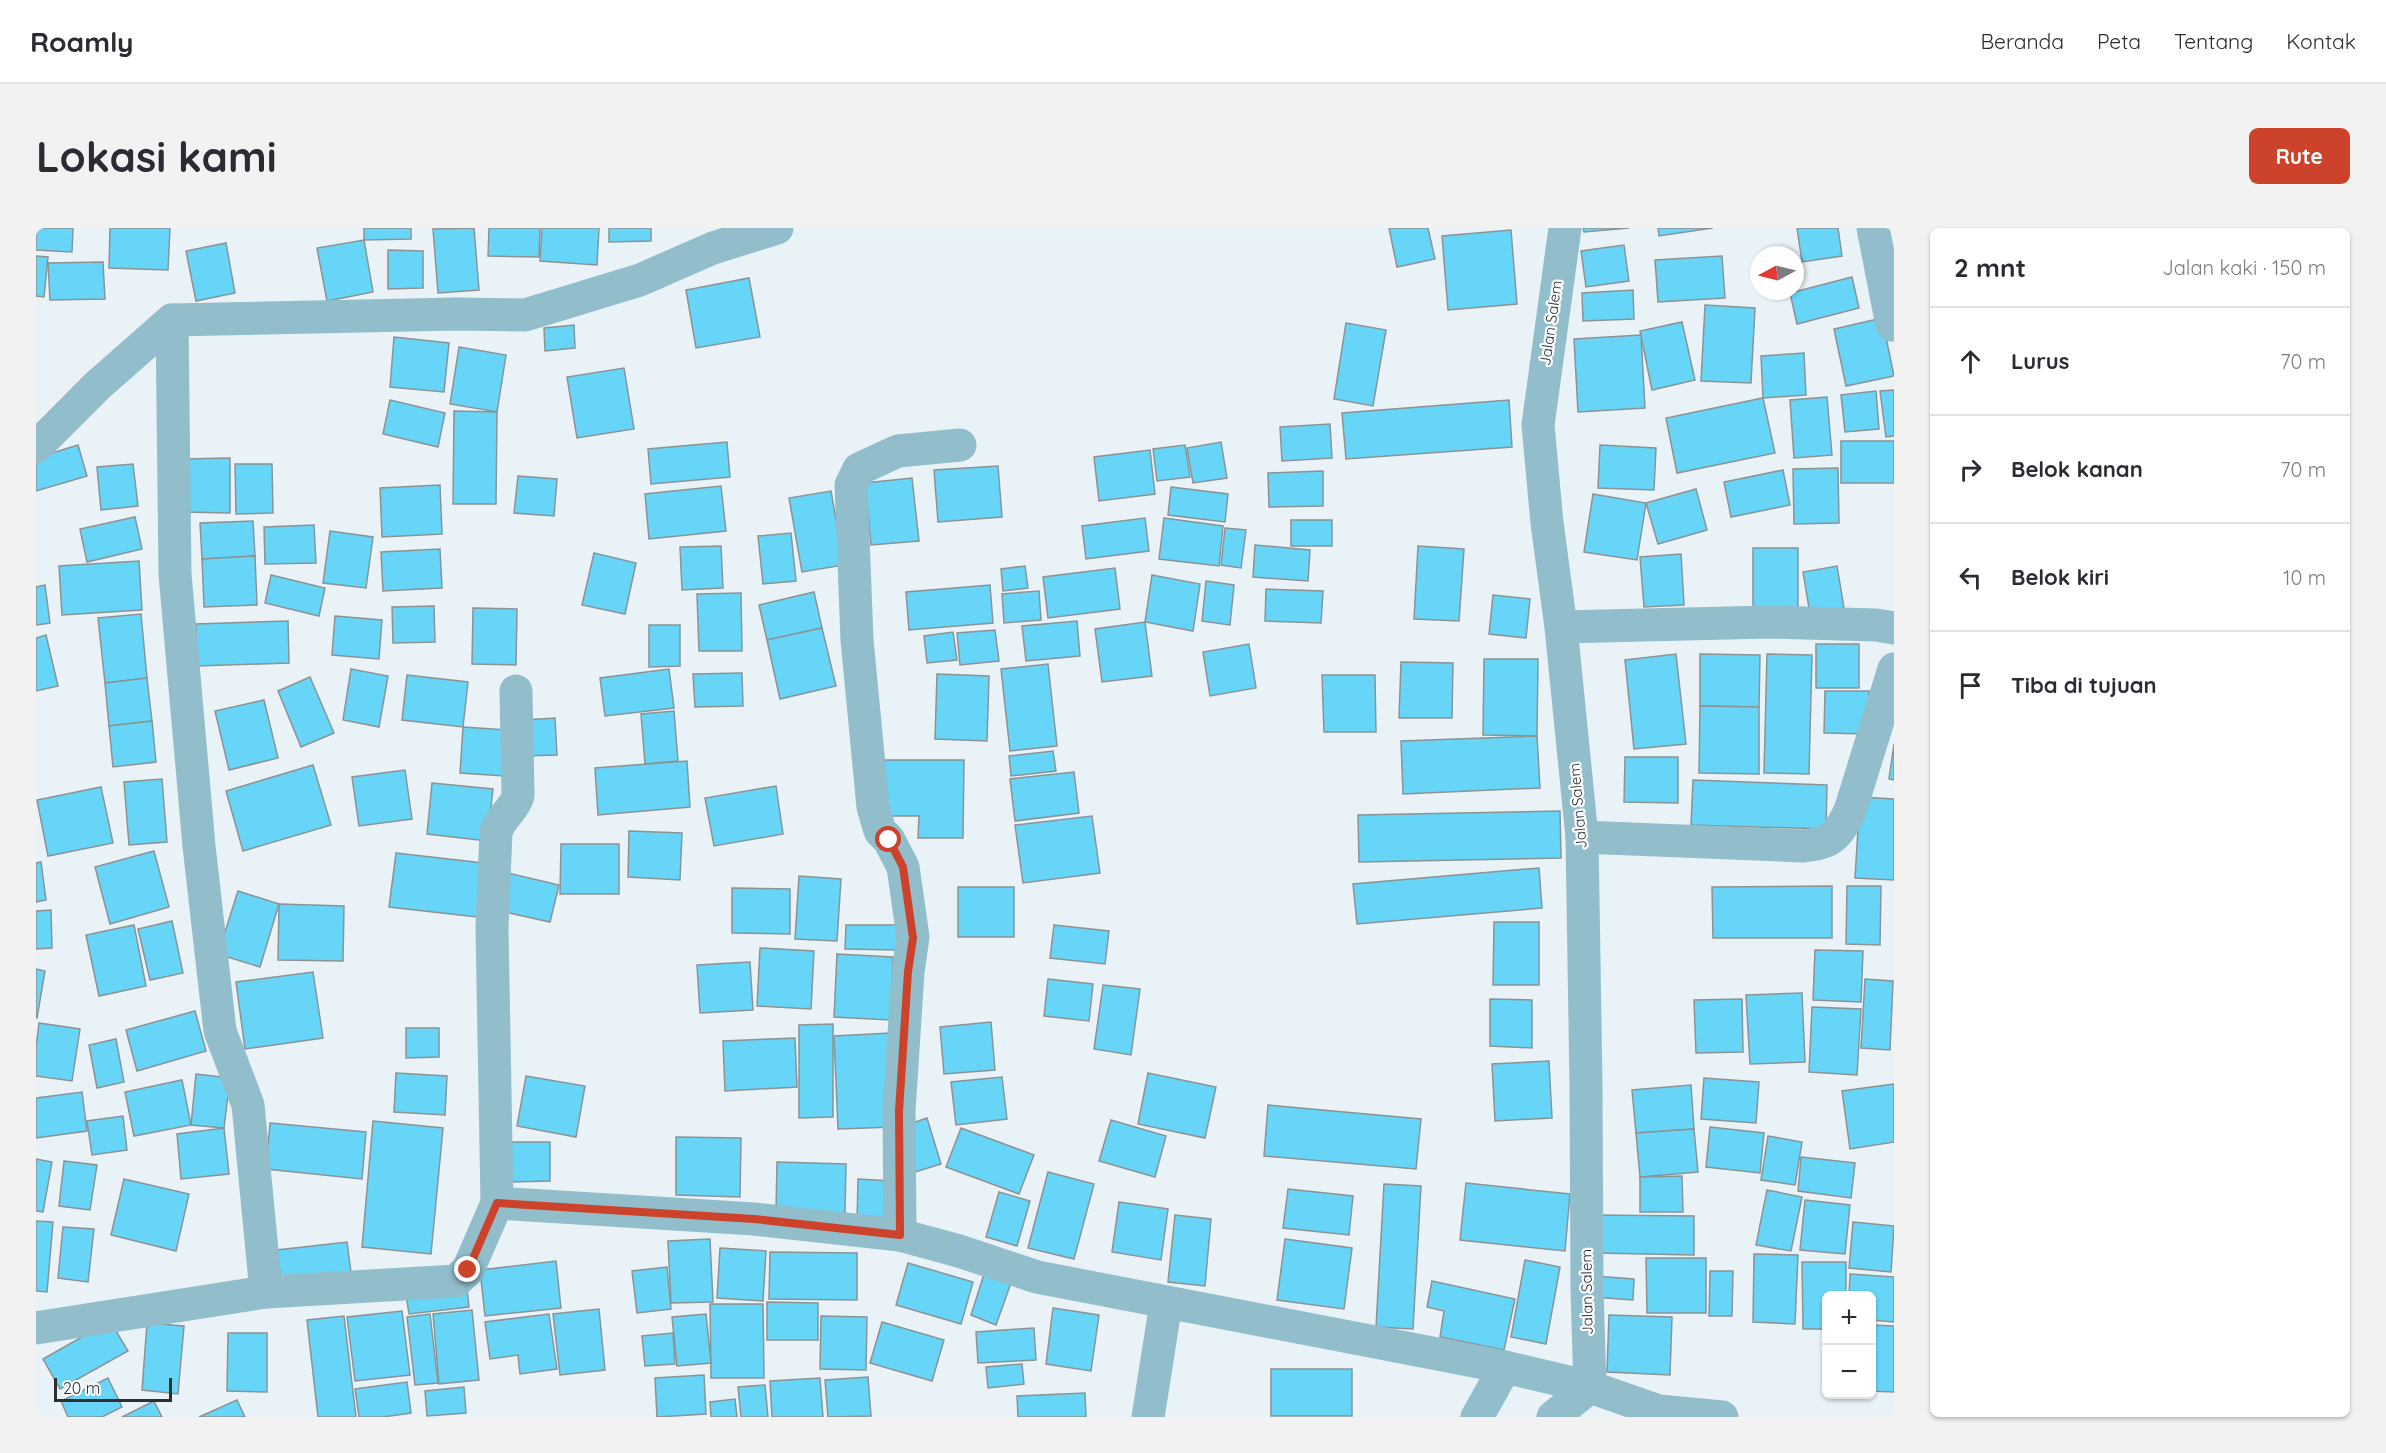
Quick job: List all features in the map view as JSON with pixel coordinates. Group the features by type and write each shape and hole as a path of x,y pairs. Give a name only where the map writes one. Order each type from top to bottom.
{"street":[{"path":"36,447 97,386 172,320 456,314 525,315 640,280 713,248 777,228"},
{"name":"Jalan Salem","path":"1565,228 1538,426 1582,837 1590,1387"},
{"path":"1873,228 1892,326"},
{"path":"172,320 175,574 199,846 220,1030 248,1105 266,1292"},
{"path":"900,1235 899,1111 908,972 913,938 903,867 889,840 880,831 873,807 857,640 851,484 860,469 898,452 960,445"},
{"path":"1561,627 1769,622 1876,625 1894,628"},
{"path":"1582,837 1802,846 1818,845 1832,839 1840,832 1850,811 1894,669"},
{"path":"36,1328 266,1292 456,1281 468,1270 497,1203 492,928 496,832 500,821 516,803 518,796 516,691"},
{"path":"497,1203 754,1219 900,1235 959,1251 1037,1277 1505,1366 1590,1387 1659,1411 1722,1417"},
{"path":"1148,1417 1166,1303"},
{"path":"1477,1417 1505,1366"},
{"path":"1553,1417 1590,1387"}],"building":[{"path":"36,228 73,228 72,252 36,250"},
{"path":"110,228 170,228 168,270 109,268"},
{"path":"364,228 411,228 411,239 364,240"},
{"path":"474,228 479,290 438,293 433,229"},
{"path":"489,228 540,228 539,257 488,256"},
{"path":"542,228 599,228 597,265 540,261"},
{"path":"609,228 651,228 651,241 609,242"},
{"path":"1389,228 1428,228 1435,259 1397,267"},
{"path":"1583,228 1629,228 1584,232"},
{"path":"1658,228 1713,228 1659,236"},
{"path":"1797,228 1838,228 1842,256 1804,262 1804,246 1800,246"},
{"path":"1511,230 1517,304 1448,310 1442,236"},
{"path":"364,240 373,292 327,301 317,248"},
{"path":"226,243 235,293 196,301 186,251"},
{"path":"1624,245 1629,281 1586,287 1581,251"},
{"path":"388,250 423,251 423,288 388,289"},
{"path":"36,256 48,257 44,297 36,296"},
{"path":"1722,256 1725,298 1658,302 1655,260"},
{"path":"103,262 105,299 50,300 48,263"},
{"path":"1852,277 1859,308 1797,324 1792,300 1804,300 1804,289"},
{"path":"749,278 760,337 696,348 686,290"},
{"path":"1633,290 1634,319 1583,321 1582,293"},
{"path":"1705,305 1755,308 1751,383 1701,381"},
{"path":"1882,318 1894,376 1846,386 1834,329"},
{"path":"1682,322 1695,380 1652,390 1640,331"},
{"path":"1346,323 1386,330 1373,406 1334,399"},
{"path":"574,325 575,348 545,351 544,328"},
{"path":"1641,335 1645,408 1578,412 1574,339"},
{"path":"394,337 449,343 444,392 390,387"},
{"path":"459,347 506,355 497,412 450,404"},
{"path":"1804,353 1806,395 1763,398 1761,356"},
{"path":"624,368 634,429 577,438 567,377"},
{"path":"1894,390 1894,436 1886,437 1880,391"},
{"path":"1876,391 1879,429 1845,432 1841,395"},
{"path":"1827,397 1832,455 1794,458 1790,400"},
{"path":"1763,398 1775,453 1677,473 1666,418"},
{"path":"390,400 445,413 438,447 383,434"},
{"path":"1509,400 1512,447 1346,459 1342,413"},
{"path":"454,411 497,412 496,504 453,504"},
{"path":"1330,424 1332,458 1282,461 1280,427"},
{"path":"1841,441 1894,441 1894,483 1841,483"},
{"path":"727,442 730,477 651,484 648,449"},
{"path":"1221,442 1227,478 1193,483 1187,448"},
{"path":"78,445 87,476 36,491 36,458"},
{"path":"1185,445 1190,477 1157,481 1153,449"},
{"path":"1600,445 1656,448 1654,490 1598,488"},
{"path":"1150,450 1155,494 1099,501 1094,457"},
{"path":"230,458 230,513 181,512 181,459"},
{"path":"133,464 138,506 101,510 97,467"},
{"path":"235,464 272,464 273,513 236,514"},
{"path":"998,466 1002,517 938,522 934,470"},
{"path":"1838,468 1839,523 1794,524 1793,469"},
{"path":"1783,470 1790,505 1731,517 1724,482"},
{"path":"1323,471 1323,506 1269,507 1268,473"},
{"path":"518,476 557,479 554,516 514,513"},
{"path":"912,478 919,541 871,545 865,483"},
{"path":"440,485 442,534 382,537 380,488"},
{"path":"721,486 726,531 649,539 645,494"},
{"path":"1171,487 1228,494 1225,522 1168,515"},
{"path":"1696,489 1707,530 1658,544 1646,503"},
{"path":"831,491 844,565 802,572 789,498"},
{"path":"1593,494 1646,503 1637,560 1584,552"},
{"path":"135,517 142,549 87,562 80,529"},
{"path":"1145,518 1149,551 1086,559 1082,526"},
{"path":"1164,518 1223,526 1219,566 1159,559"},
{"path":"1291,520 1332,520 1332,546 1291,546"},
{"path":"253,521 255,556 202,559 200,523"},
{"path":"314,525 316,563 265,564 264,527"},
{"path":"1225,528 1246,530 1241,568 1221,565"},
{"path":"330,531 373,537 366,588 323,583"},
{"path":"791,533 796,581 763,584 758,536"},
{"path":"1255,545 1310,550 1308,581 1253,577"},
{"path":"721,546 723,588 682,590 680,547"},
{"path":"1418,546 1464,549 1459,621 1414,619"},
{"path":"1753,548 1798,548 1798,614 1753,614"},
{"path":"440,549 442,588 383,591 381,552"},
{"path":"594,553 636,563 625,614 582,605"},
{"path":"1681,554 1684,605 1644,607 1640,557"},
{"path":"255,556 257,605 204,607 202,559"},
{"path":"139,561 142,610 62,615 59,566"},
{"path":"1025,566 1028,588 1003,591 1001,569"},
{"path":"1837,566 1844,608 1810,614 1803,572"},
{"path":"1115,568 1120,609 1048,618 1043,577"},
{"path":"271,575 325,588 319,616 265,603"},
{"path":"1152,575 1200,584 1193,631 1145,622"},
{"path":"1206,581 1234,585 1230,625 1202,621"},
{"path":"45,585 50,623 36,625 36,587"},
{"path":"990,585 993,623 909,630 906,592"},
{"path":"1266,589 1323,591 1321,623 1265,621"},
{"path":"1039,591 1041,620 1004,623 1002,594"},
{"path":"814,592 822,628 767,640 759,605"},
{"path":"741,593 742,651 699,651 697,594"},
{"path":"1493,595 1530,599 1526,638 1489,634"},
{"path":"434,606 435,642 393,643 392,607"},
{"path":"473,608 517,609 516,665 472,664"},
{"path":"141,614 147,678 105,683 98,618"},
{"path":"335,616 382,620 379,659 332,655"},
{"path":"288,621 289,663 197,666 196,624"},
{"path":"1077,621 1080,656 1026,661 1022,626"},
{"path":"1145,622 1152,676 1102,682 1095,629"},
{"path":"649,625 680,625 680,666 649,667"},
{"path":"822,628 836,686 780,699 767,640"},
{"path":"995,630 999,661 960,665 957,633"},
{"path":"953,632 957,660 927,663 924,636"},
{"path":"46,635 58,686 36,691 36,638"},
{"path":"1249,644 1256,688 1210,696 1203,652"},
{"path":"1816,644 1859,644 1859,688 1816,688"},
{"path":"1676,654 1686,744 1634,749 1625,660"},
{"path":"1700,654 1760,655 1759,707 1700,706"},
{"path":"1767,654 1812,655 1809,774 1764,773"},
{"path":"1484,659 1538,659 1537,736 1483,735"},
{"path":"1401,662 1453,663 1452,718 1399,718"},
{"path":"1048,664 1057,746 1010,751 1001,669"},
{"path":"351,669 388,676 379,727 343,720"},
{"path":"669,669 674,708 605,716 600,678"},
{"path":"742,673 743,706 695,707 693,674"},
{"path":"937,674 989,676 987,741 935,739"},
{"path":"407,675 468,682 463,727 402,720"},
{"path":"1322,675 1375,675 1376,732 1324,732"},
{"path":"310,677 334,733 301,747 278,691"},
{"path":"147,678 152,721 109,726 105,683"},
{"path":"1825,691 1869,691 1868,734 1824,733"},
{"path":"264,700 278,758 229,770 215,711"},
{"path":"1700,706 1759,707 1759,774 1699,773"},
{"path":"674,711 678,761 645,764 641,714"},
{"path":"555,718 557,755 525,756 523,720"},
{"path":"152,721 156,762 113,767 109,726"},
{"path":"463,727 507,730 504,776 460,773"},
{"path":"1537,736 1540,788 1403,794 1401,741"},
{"path":"1894,744 1894,780 1889,779"},
{"path":"1053,751 1056,771 1011,776 1009,756"},
{"path":"1625,757 1678,757 1678,803 1624,802"},
{"path":"880,760 964,760 963,838 918,838 919,816 879,816"},
{"path":"687,761 690,807 598,815 595,768"},
{"path":"313,765 331,825 243,851 226,791"},
{"path":"405,770 412,819 359,826 352,777"},
{"path":"1074,772 1079,813 1015,821 1010,779"},
{"path":"162,779 167,842 129,845 124,782"},
{"path":"1693,780 1827,785 1826,829 1691,825"},
{"path":"432,783 493,789 487,841 427,834"},
{"path":"776,786 783,834 714,846 705,798"},
{"path":"101,787 113,843 48,856 37,800"},
{"path":"1860,797 1894,799 1894,880 1855,878"},
{"path":"1560,811 1561,858 1359,862 1358,815"},
{"path":"1092,816 1100,873 1023,883 1015,825"},
{"path":"629,831 682,833 680,880 628,877"},
{"path":"561,844 619,844 619,894 560,894"},
{"path":"154,851 169,907 110,924 95,867"},
{"path":"396,853 492,864 486,918 389,907"},
{"path":"41,862 46,900 36,902 36,863"},
{"path":"1539,868 1542,908 1357,924 1353,884"},
{"path":"504,872 559,885 550,922 496,910"},
{"path":"799,876 841,879 837,941 795,939"},
{"path":"1832,886 1832,938 1713,938 1712,887"},
{"path":"1847,886 1881,886 1880,945 1846,944"},
{"path":"958,887 1014,887 1014,937 958,937"},
{"path":"732,888 790,889 790,934 732,933"},
{"path":"238,891 279,904 260,967 218,954"},
{"path":"279,904 344,906 343,961 278,960"},
{"path":"51,910 52,948 36,949 36,911"},
{"path":"172,921 183,973 150,980 138,929"},
{"path":"1494,922 1539,922 1539,985 1493,985"},
{"path":"134,925 146,986 99,996 86,935"},
{"path":"846,925 897,925 897,950 845,949"},
{"path":"1054,925 1109,931 1105,964 1050,958"},
{"path":"760,948 814,951 811,1009 757,1006"},
{"path":"1815,950 1863,951 1861,1002 1813,1000"},
{"path":"837,954 893,957 890,1020 834,1017"},
{"path":"750,962 753,1010 700,1013 697,965"},
{"path":"36,969 45,971 37,1018 36,1018"},
{"path":"313,972 323,1038 245,1049 236,982"},
{"path":"1048,979 1093,984 1089,1021 1044,1016"},
{"path":"1865,979 1893,981 1890,1050 1861,1048"},
{"path":"1103,985 1140,989 1131,1055 1094,1049"},
{"path":"1802,993 1805,1062 1750,1064 1746,995"},
{"path":"1490,999 1532,1000 1532,1048 1490,1046"},
{"path":"1742,999 1743,1052 1696,1053 1694,1000"},
{"path":"1812,1007 1861,1009 1857,1075 1809,1072"},
{"path":"195,1011 206,1051 137,1071 126,1030"},
{"path":"991,1022 995,1070 944,1074 940,1027"},
{"path":"39,1023 80,1029 72,1081 36,1076"},
{"path":"833,1024 833,1117 799,1118 799,1025"},
{"path":"406,1028 439,1028 439,1057 406,1058"},
{"path":"890,1033 894,1127 838,1129 834,1036"},
{"path":"795,1038 797,1087 725,1091 723,1041"},
{"path":"116,1039 124,1082 97,1088 89,1045"},
{"path":"1549,1061 1552,1118 1495,1121 1492,1064"},
{"path":"396,1073 447,1076 445,1115 394,1112"},
{"path":"1148,1073 1216,1087 1205,1138 1138,1124"},
{"path":"196,1074 230,1078 224,1128 191,1125"},
{"path":"526,1076 585,1086 576,1137 517,1126"},
{"path":"1002,1077 1007,1119 956,1125 951,1082"},
{"path":"1704,1078 1759,1082 1756,1123 1701,1119"},
{"path":"182,1080 191,1125 134,1136 125,1092"},
{"path":"1894,1084 1894,1142 1850,1149 1842,1091"},
{"path":"1691,1085 1694,1129 1636,1133 1632,1090"},
{"path":"82,1092 87,1131 36,1138 36,1098"},
{"path":"1268,1105 1421,1119 1416,1169 1264,1156"},
{"path":"123,1116 127,1150 92,1155 87,1121"},
{"path":"927,1118 941,1164 915,1172 901,1127"},
{"path":"1111,1120 1166,1136 1155,1177 1099,1161"},
{"path":"373,1121 443,1128 431,1254 362,1247"},
{"path":"270,1123 366,1132 362,1179 266,1169"},
{"path":"1710,1127 1764,1133 1760,1173 1706,1167"},
{"path":"224,1128 229,1174 181,1179 177,1134"},
{"path":"961,1128 1034,1155 1019,1194 946,1167"},
{"path":"1694,1129 1698,1172 1640,1177 1636,1133"},
{"path":"1768,1136 1802,1142 1795,1185 1761,1180"},
{"path":"676,1137 741,1138 740,1197 676,1195"},
{"path":"511,1142 550,1142 550,1181 511,1182"},
{"path":"1801,1157 1855,1163 1851,1198 1798,1191"},
{"path":"36,1159 52,1162 43,1212 36,1211"},
{"path":"64,1161 97,1165 90,1210 59,1206"},
{"path":"777,1162 846,1164 845,1213 776,1211"},
{"path":"1048,1172 1094,1184 1074,1259 1028,1248"},
{"path":"1682,1176 1683,1212 1640,1212 1640,1177"},
{"path":"124,1179 189,1194 176,1251 111,1235"},
{"path":"858,1179 892,1181 891,1224 857,1223"},
{"path":"1466,1183 1570,1194 1565,1251 1460,1240"},
{"path":"1384,1184 1421,1186 1413,1329 1376,1327"},
{"path":"1288,1189 1353,1196 1349,1235 1283,1228"},
{"path":"1767,1190 1802,1197 1791,1251 1756,1245"},
{"path":"999,1192 1030,1201 1017,1246 986,1237"},
{"path":"1805,1200 1850,1205 1845,1254 1800,1250"},
{"path":"1119,1202 1168,1209 1161,1260 1112,1252"},
{"path":"1175,1215 1211,1219 1205,1286 1168,1282"},
{"path":"1595,1215 1694,1216 1694,1255 1594,1253"},
{"path":"36,1221 53,1222 47,1292 36,1291"},
{"path":"1853,1222 1894,1226 1891,1272 1849,1268"},
{"path":"63,1227 94,1229 88,1282 58,1278"},
{"path":"710,1239 713,1302 671,1303 668,1241"},
{"path":"1285,1239 1352,1248 1344,1309 1277,1300"},
{"path":"347,1242 351,1272 281,1280 277,1250"},
{"path":"720,1248 766,1251 763,1301 717,1298"},
{"path":"770,1252 857,1253 857,1300 769,1299"},
{"path":"1754,1254 1798,1255 1795,1324 1753,1322"},
{"path":"1646,1258 1706,1258 1706,1313 1647,1313"},
{"path":"1525,1260 1560,1267 1546,1344 1511,1337"},
{"path":"556,1261 561,1308 485,1316 480,1270"},
{"path":"1802,1262 1846,1262 1846,1291 1822,1291 1822,1329 1803,1329"},
{"path":"908,1263 973,1282 961,1324 896,1305"},
{"path":"667,1267 671,1309 637,1313 632,1271"},
{"path":"1710,1271 1733,1271 1732,1316 1709,1316"},
{"path":"984,1274 1011,1283 996,1325 971,1315"},
{"path":"1850,1274 1894,1277 1894,1322 1876,1320 1876,1291 1849,1291"},
{"path":"1594,1276 1634,1279 1633,1300 1593,1297"},
{"path":"1432,1281 1515,1299 1504,1350 1440,1337 1444,1311 1427,1307"},
{"path":"467,1289 469,1307 409,1314 406,1295"},
{"path":"767,1302 818,1303 818,1340 767,1340"},
{"path":"710,1304 763,1304 764,1378 711,1378"},
{"path":"1053,1308 1099,1315 1091,1371 1046,1364"},
{"path":"599,1309 605,1370 560,1375 553,1314"},
{"path":"472,1310 479,1380 439,1384 433,1314"},
{"path":"402,1311 410,1375 355,1381 347,1317"},
{"path":"430,1314 438,1383 415,1385 407,1317"},
{"path":"549,1314 557,1369 520,1374 518,1355 490,1359 485,1322"},
{"path":"706,1314 711,1363 677,1366 672,1317"},
{"path":"1609,1315 1672,1317 1670,1375 1607,1372"},
{"path":"344,1316 356,1417 318,1417 307,1320"},
{"path":"821,1316 867,1317 866,1370 820,1369"},
{"path":"110,1321 128,1351 60,1389 43,1359"},
{"path":"882,1322 944,1340 932,1381 870,1363"},
{"path":"147,1323 184,1326 178,1394 142,1390"},
{"path":"1876,1325 1894,1326 1894,1392 1876,1391"},
{"path":"1034,1328 1036,1360 978,1363 976,1332"},
{"path":"228,1333 267,1333 267,1392 227,1391"},
{"path":"673,1333 675,1364 645,1366 642,1336"},
{"path":"1022,1364 1024,1384 988,1388 986,1367"},
{"path":"1271,1369 1352,1369 1352,1416 1271,1416"},
{"path":"704,1375 706,1414 657,1417 655,1378"},
{"path":"868,1377 871,1416 828,1417 825,1380"},
{"path":"108,1378 122,1407 102,1417 68,1417 61,1401"},
{"path":"820,1378 823,1417 772,1417 770,1381"},
{"path":"407,1382 411,1413 383,1417 359,1417 355,1389"},
{"path":"765,1385 768,1417 741,1417 738,1387"},
{"path":"464,1387 466,1413 427,1416 425,1391"},
{"path":"1085,1393 1086,1417 1018,1417 1017,1396"},
{"path":"735,1399 737,1417 711,1417 710,1402"},
{"path":"237,1400 245,1417 199,1417"},
{"path":"154,1401 162,1417 122,1417"}],"route":[{"path":"468,1270 497,1203 754,1219 900,1235 899,1111 908,972 913,938 903,867 889,840"}]}
